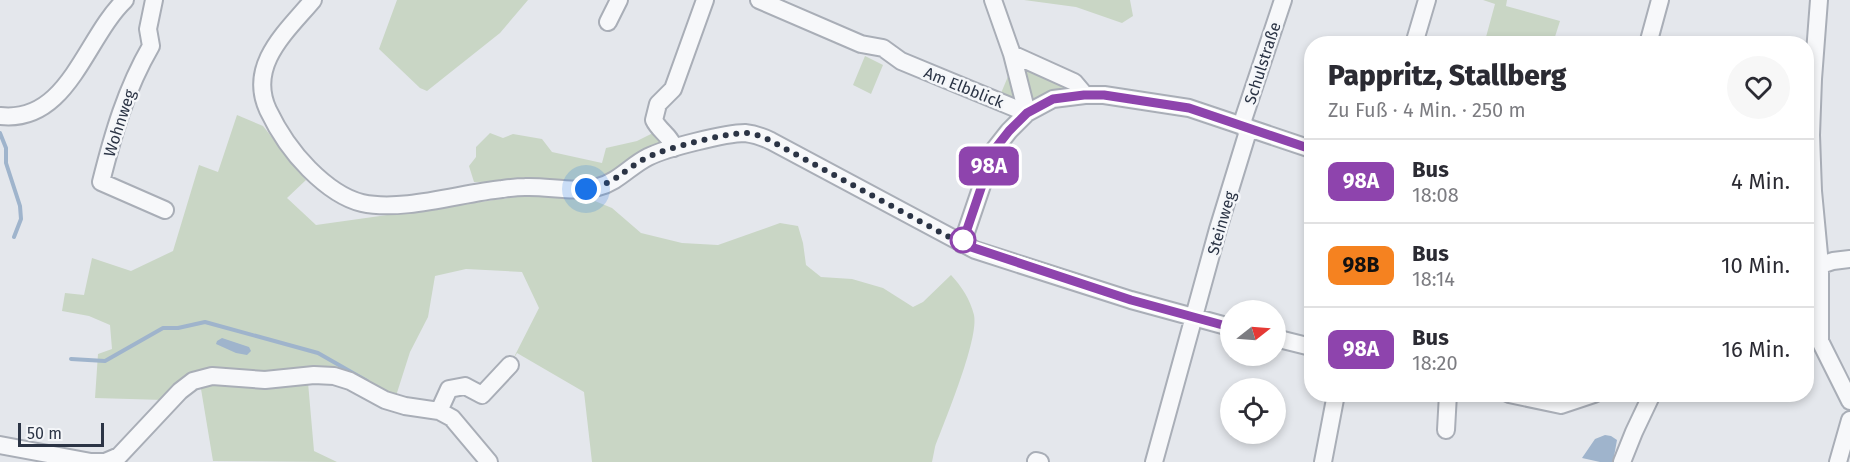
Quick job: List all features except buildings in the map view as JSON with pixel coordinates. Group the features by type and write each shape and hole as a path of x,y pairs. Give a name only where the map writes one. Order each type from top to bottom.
{"street":[{"path":"0,116 10,117 29,113 46,106 62,91 105,25 125,0"},
{"name":"Wohnweg","path":"154,0 148,29 151,46 136,72 117,119 101,182 165,210"},
{"path":"314,0 278,40 265,68 262,96 279,131 305,165 334,191 348,198 379,205 440,200 490,190 525,187 568,189 599,187 614,181 648,157 674,148 730,134 744,133 760,136 962,244 1131,300 1220,324"},
{"path":"608,22 619,0"},
{"path":"674,148 672,141 657,128 654,120 658,104 673,89 705,0"},
{"name":"Am Elbblick","path":"759,0 861,44 880,58 901,61 1027,113"},
{"path":"993,0 1012,54 1027,113"},
{"name":"Schulstraße","path":"1245,127 1283,0"},
{"path":"1416,36 1427,0"},
{"path":"1650,36 1660,0"},
{"path":"1814,84 1819,0"},
{"path":"1012,54 1074,82 1084,95"},
{"name":"Schulstraße","path":"962,244 994,150 1027,113 1053,99 1104,95 1189,108 1304,147"},
{"name":"Steinweg","path":"1154,462 1195,318 1245,127"},
{"path":"1814,267 1850,260"},
{"path":"1814,278 1820,341 1850,401"},
{"path":"1286,341 1304,345"},
{"path":"439,411 449,389 465,386 482,395 510,365"},
{"path":"0,445 91,462 105,462 119,456 180,391 193,381 212,376 265,380 314,375 334,376 350,381 385,400 405,406 439,411 452,418 489,462"},
{"path":"1323,462 1334,402"},
{"path":"1446,430 1448,402"},
{"path":"1547,402 1561,405 1570,402"},
{"path":"1622,462 1648,402"},
{"path":"1838,462 1850,420"}],"green space":[{"path":"397,0 528,0 500,33 427,91 420,88 379,49"},
{"path":"1024,0 1130,0 1133,16 1122,23 1076,7"},
{"path":"1483,0 1507,0 1506,6 1560,21 1555,36 1486,36 1495,4"},
{"path":"865,56 883,65 871,94 853,85"},
{"path":"1021,62 1074,88 1037,100 1028,96"},
{"path":"1009,74 1019,98 1013,103 999,98"},
{"path":"237,115 263,126 306,180 287,198 316,225 523,196 590,199 612,208 641,233 682,243 718,245 780,223 798,226 806,265 821,277 852,279 883,288 913,307 923,302 951,275 970,304 974,315 974,326 966,360 935,447 932,462 592,462 584,392 517,353 510,365 539,308 522,272 466,269 435,276 428,317 410,352 395,399 307,371 314,451 337,462 213,461 200,383 164,400 95,398 98,354 112,349 110,325 89,316 62,311 65,293 84,295 92,258 131,271 173,251 199,165 218,172"},
{"path":"657,131 667,143 600,179 568,184 535,181 474,182 469,166 476,157 476,147 490,133 503,138 513,134 542,139 552,152 602,163 606,148 637,141"}],"water":[{"path":"222,338 249,347 251,351 247,355 236,353 216,344"},
{"path":"1605,435 1617,440 1613,462 1582,458 1595,439"}],"waterway":[{"path":"0,133 6,148 6,163 20,206 21,219 14,237"},
{"path":"71,359 105,361 163,328 178,328 205,322 318,353 367,381"}],"bus line":[{"name":"98A","path":"1220,324 1131,300 962,244 994,150 1027,113 1053,99 1084,95 1104,95 1189,108 1304,147"}],"route":[{"path":"586,189 614,181 636,164 662,152 730,134 752,134 771,141 962,244 964,237 963,240"}]}
